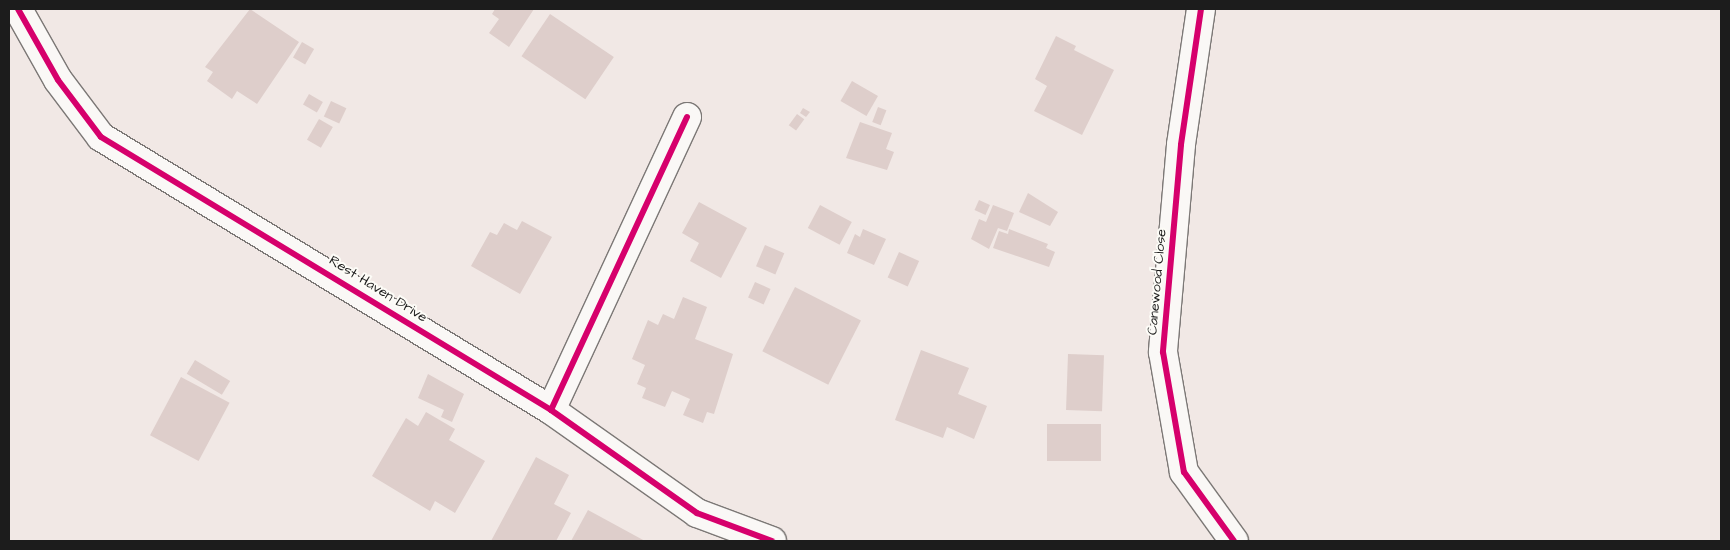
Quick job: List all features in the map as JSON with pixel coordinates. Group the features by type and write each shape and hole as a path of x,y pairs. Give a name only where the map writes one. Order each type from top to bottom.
{"street":[{"name":"Rest Haven Drive","path":"18,9 58,80 101,137 551,410 697,513 772,541"},
{"name":"Canewood Close","path":"1202,9 1181,145 1163,352 1184,472 1234,541"},
{"path":"551,410 687,117"}],"building":[{"path":"250,9 299,42 257,104 237,91 232,99 207,81 213,72 205,67"},
{"path":"495,9 534,9 509,47 489,33 499,19 492,14"},
{"path":"550,14 614,57 585,99 521,56"},
{"path":"1056,36 1076,46 1074,50 1114,70 1082,135 1034,111 1047,86 1035,79"},
{"path":"302,42 314,49 305,65 293,58"},
{"path":"852,81 878,96 866,116 840,101"},
{"path":"309,94 323,102 317,112 303,104"},
{"path":"331,101 346,108 339,124 324,116"},
{"path":"878,107 886,110 881,125 872,122"},
{"path":"803,108 810,112 806,117 800,113"},
{"path":"797,114 804,119 796,131 789,125"},
{"path":"319,119 333,127 321,148 307,140"},
{"path":"860,122 892,133 886,149 894,152 887,170 846,158"},
{"path":"1028,193 1058,212 1050,226 1019,212"},
{"path":"979,200 990,205 985,215 975,210"},
{"path":"699,202 747,228 721,278 690,261 699,243 682,233"},
{"path":"820,205 852,222 840,245 808,228"},
{"path":"993,205 1014,213 1007,231 998,228 989,249 971,239 979,219 986,222"},
{"path":"522,221 552,237 520,294 471,266 490,232 497,235 504,223 517,230"},
{"path":"863,229 886,239 874,265 847,253 855,234 860,237"},
{"path":"1009,229 1048,244 1046,248 1055,252 1049,267 993,248 999,231 1008,234"},
{"path":"765,245 784,253 775,274 756,266"},
{"path":"899,252 919,261 908,287 888,278"},
{"path":"755,282 771,289 764,304 748,298"},
{"path":"795,287 861,321 828,385 762,351"},
{"path":"683,297 707,307 695,339 733,354 714,414 707,412 703,423 683,415 690,399 672,391 665,407 642,398 646,388 637,384 645,365 632,359 648,320 658,325 663,314 674,319"},
{"path":"921,350 969,368 958,394 987,406 974,439 947,427 943,438 895,420"},
{"path":"1068,354 1104,355 1102,411 1066,410"},
{"path":"195,360 230,381 222,395 187,374"},
{"path":"428,374 464,394 452,422 441,417 444,410 418,398"},
{"path":"181,377 230,403 199,461 150,435"},
{"path":"426,412 455,429 449,440 485,461 455,513 435,501 430,511 372,476 406,418 418,426"},
{"path":"1047,424 1101,424 1101,461 1047,461"},
{"path":"536,457 569,475 554,504 571,513 556,541 491,541"},
{"path":"588,510 645,541 571,541"}],"cycle path":[{"path":"18,9 58,80 101,137 551,410 697,513 772,541"},
{"path":"1201,9 1181,145 1163,352 1184,472 1234,541"},
{"path":"551,410 687,117"}]}
